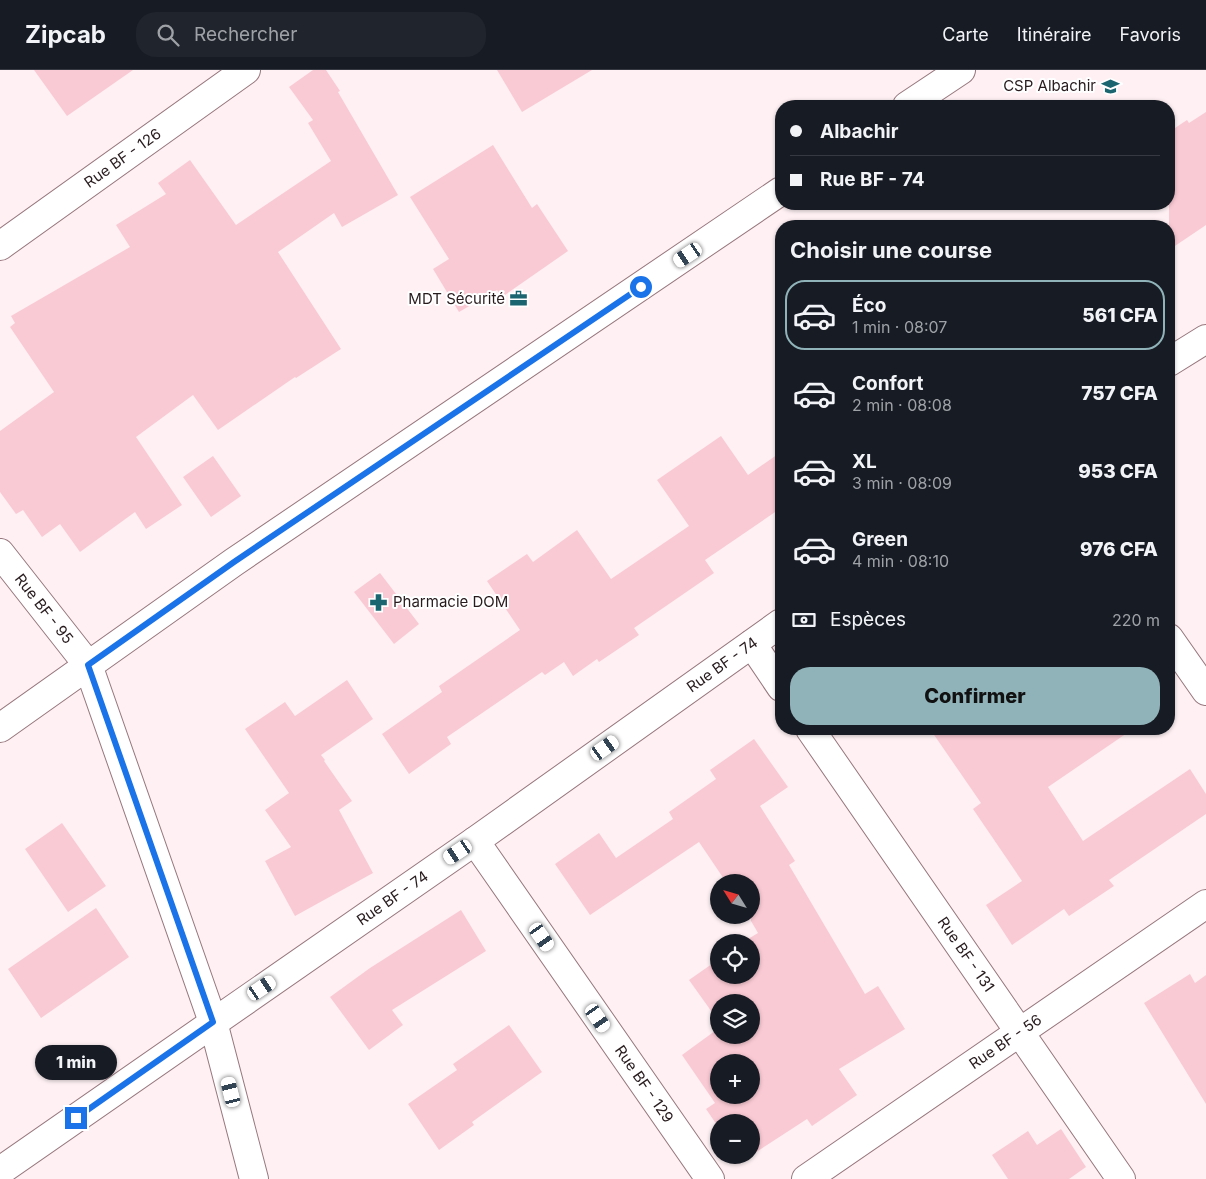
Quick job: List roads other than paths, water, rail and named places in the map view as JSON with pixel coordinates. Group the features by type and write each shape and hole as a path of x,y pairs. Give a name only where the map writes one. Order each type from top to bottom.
{"street":[{"name":"Rue BF - 126","path":"0,246 246,70"},
{"path":"916,100 961,70"},
{"path":"0,728 234,562 775,195"},
{"path":"1175,358 1206,339"},
{"name":"Rue BF - 95","path":"0,553 88,665 213,1022 254,1179"},
{"name":"Rue BF - 74","path":"0,1171 475,841 775,627"},
{"path":"752,644 775,678"},
{"path":"1175,647 1206,691"},
{"name":"Rue BF - 131","path":"814,735 1121,1179"},
{"name":"Rue BF - 129","path":"475,841 710,1179"},
{"name":"Rue BF - 56","path":"806,1179 1206,904"}],"place":[{"name":"CSP Albachir","path":"1110,86"},
{"name":"MDT Sécurité","path":"519,299"},
{"name":"Pharmacie DOM","path":"379,602"}]}
